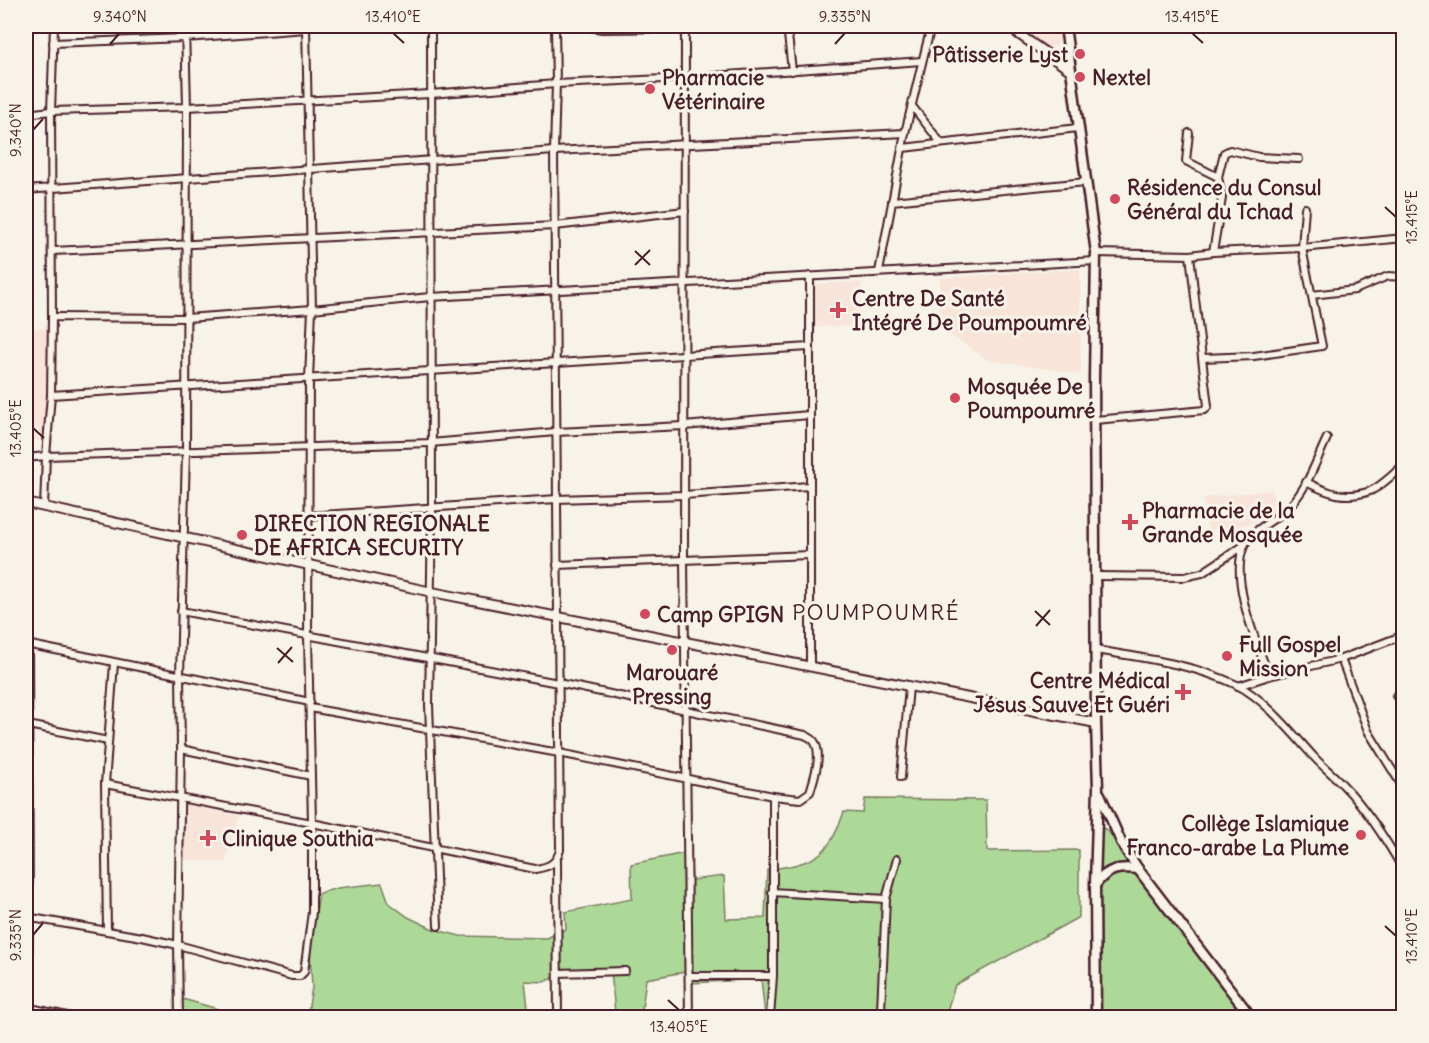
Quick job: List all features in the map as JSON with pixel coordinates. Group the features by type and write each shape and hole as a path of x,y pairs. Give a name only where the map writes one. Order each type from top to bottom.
{"main road":[{"path":"1065,26 1096,257 1098,788 1095,884 1096,1017"},
{"path":"1098,788 1122,844 1138,869 1252,1017"},
{"path":"1095,884 1108,871 1138,869"}],"street":[{"path":"45,507 51,395 53,251 51,111 54,26"},
{"path":"179,1017 180,675 186,452 187,107 185,26"},
{"path":"431,26 432,592 430,729 438,926"},
{"path":"555,26 560,850 557,860 558,1017"},
{"path":"584,26 602,29 685,27 684,642 690,1017"},
{"path":"787,26 792,71"},
{"path":"879,272 905,133 931,26"},
{"path":"1007,26 1070,70"},
{"path":"27,918 178,945 292,976 300,976 304,972 312,912 308,516 312,309 306,27 185,38 53,44"},
{"path":"26,114 430,94 922,61"},
{"path":"912,106 941,143"},
{"path":"903,148 1078,128"},
{"path":"26,190 554,151 905,133"},
{"path":"1189,133 1186,161 1218,177"},
{"path":"1213,252 1222,198 1218,177 1222,156 1230,150 1259,157 1299,159"},
{"path":"892,201 1086,182"},
{"path":"1202,358 1254,356 1322,346 1302,248 1305,208"},
{"path":"53,251 555,226 685,211"},
{"path":"52,317 186,318 312,309 430,297 879,272 1096,257 1190,255 1302,248 1404,238"},
{"path":"1095,420 1204,410 1208,406 1190,255"},
{"path":"810,276 810,668"},
{"path":"1312,295 1355,290 1388,276 1404,277"},
{"path":"51,395 809,347"},
{"path":"26,458 430,443 556,432 684,426 809,416"},
{"path":"1096,576 1184,577 1202,573 1244,546 1253,535 1290,507 1306,482 1327,438"},
{"path":"1306,482 1330,494 1342,496 1361,493 1371,491 1404,465"},
{"path":"308,516 557,499 684,495 809,486"},
{"path":"26,503 308,567 1096,723"},
{"path":"1244,546 1241,560 1241,595 1269,676"},
{"path":"557,564 809,555"},
{"path":"27,1017 27,644 180,675 310,705 687,777 773,796 800,799 810,792 816,770 817,751 814,741 805,735 558,683 181,611"},
{"path":"1238,686 1269,676 1341,660 1404,635"},
{"path":"1096,650 1176,663 1238,686 1287,727 1344,785 1404,871"},
{"path":"1341,660 1368,731 1404,789"},
{"path":"107,931 105,784 114,663"},
{"path":"901,777 909,687"},
{"path":"1396,696 1404,690"},
{"path":"28,725 108,741"},
{"path":"181,748 311,776"},
{"path":"105,784 312,823 535,869 548,867 557,860"},
{"path":"770,1017 773,796"},
{"path":"879,1017 886,899 897,859"},
{"path":"772,892 886,899"},
{"path":"558,973 625,971"},
{"path":"689,976 772,976"},
{"path":"26,1008 76,1017"}],"shaded area":[{"path":"1013,26 1060,26 1061,40 1055,46 1046,48"},
{"path":"1080,269 1081,374 988,360 937,326 940,278"},
{"path":"861,282 861,326 816,327 816,284"},
{"path":"49,328 44,441 26,440 26,329"},
{"path":"1272,490 1278,512 1247,524 1208,531 1203,498"},
{"name":"Clinique Southia","path":"184,804 239,816 225,862 184,860"}],"green space":[{"path":"865,799 986,800 987,851 1079,850 1079,917 955,985 945,1017 843,1018 843,1015 765,1015 761,979 691,983 690,971 646,979 642,1009 644,1017 574,1017 615,1013 611,971 556,977 544,982 525,981 529,1017 307,1018 312,987 310,953 319,893 338,888 382,883 389,903 408,917 433,929 460,936 547,938 566,929 565,912 632,899 631,864 690,852 692,880 724,876 726,919 765,918 767,870 808,861 817,856 831,840 844,812 863,813"},
{"path":"1103,828 1108,831 1244,1017 1101,1017 1098,833"},
{"path":"179,998 246,1017 179,1017"}],"place":[{"name":"Pâtisserie Lyst","path":"1080,54"},
{"name":"Nextel","path":"1080,77"},
{"name":"Pharmacie Vétérinaire","path":"650,89"},
{"name":"Résidence du Consul Général du Tchad","path":"1115,199"},
{"name":"Centre De Santé Intégré De Poumpoumré","path":"838,310"},
{"name":"Mosquée De Poumpoumré","path":"955,398"},
{"name":"Pharmacie de la Grande Mosquée","path":"1130,522"},
{"name":"DIRECTION REGIONALE DE AFRICA SECURITY","path":"242,535"},
{"name":"Camp GPIGN","path":"645,614"},
{"name":"Marouaré Pressing","path":"672,650"},
{"name":"Full Gospel Mission","path":"1227,656"},
{"name":"Centre Médical Jésus Sauve Et Guéri","path":"1183,692"},
{"name":"Collège Islamique Franco-arabe La Plume","path":"1361,835"},
{"name":"Clinique Southia","path":"208,838"}],"district":[{"name":"POUMPOUMRÉ","path":"876,612"}]}
